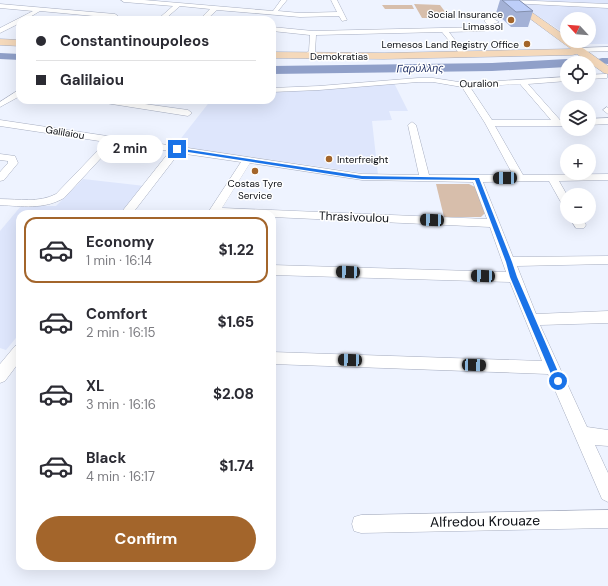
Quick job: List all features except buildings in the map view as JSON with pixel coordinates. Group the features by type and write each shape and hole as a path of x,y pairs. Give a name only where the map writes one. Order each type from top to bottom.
{"main road":[{"path":"500,0 607,75"},
{"path":"510,1 578,56"},
{"path":"0,41 16,40"},
{"path":"0,41 16,43"},
{"name":"Demokratias","path":"276,53 309,55 572,50"},
{"path":"596,70 607,75"}],"street":[{"path":"11,7 24,0"},
{"path":"124,0 151,1 215,8 237,7 306,15 341,14"},
{"path":"275,12 284,0"},
{"path":"334,0 350,32"},
{"path":"126,9 137,1"},
{"path":"510,1 608,6"},
{"path":"164,16 178,4"},
{"path":"0,6 115,16"},
{"path":"206,16 215,8"},
{"path":"27,16 40,9"},
{"path":"68,16 74,12"},
{"path":"0,31 16,22"},
{"path":"276,29 313,33 486,29 491,23"},
{"path":"444,30 464,53"},
{"path":"309,55 313,33"},
{"path":"572,50 608,48"},
{"path":"596,76 607,75"},
{"name":"Ouralion","path":"276,90 418,80 433,80 465,85 560,79"},
{"path":"521,81 560,121"},
{"path":"465,85 489,123 519,178"},
{"path":"0,105 16,95"},
{"path":"126,104 188,113"},
{"path":"596,122 608,121"},
{"name":"Galilaiou","path":"0,123 362,177 477,179 608,177"},
{"path":"489,123 560,123"},
{"path":"412,125 424,178"},
{"path":"0,202 41,203 52,201 60,196 114,139"},
{"path":"129,210 177,149"},
{"path":"0,157 12,158 13,162 0,178"},
{"path":"214,210 247,160"},
{"path":"552,178 560,192"},
{"path":"477,179 514,277 551,368 583,435 608,493"},
{"name":"Thrasivoulou","path":"276,214 494,223"},
{"path":"509,262 608,260"},
{"path":"276,270 514,277"},
{"path":"531,320 608,316"},
{"path":"0,376 16,355"},
{"path":"276,358 551,368"},
{"path":"583,435 608,438"},
{"name":"Alfredou Krouaze","path":"361,524 608,519"}],"shaded area":[{"path":"524,0 608,0 608,44 596,44 596,12 560,12 560,30 518,3 555,4 551,1"},
{"path":"414,4 440,5 450,18 422,18"},
{"path":"382,5 412,5 414,9 385,9"},
{"path":"394,83 408,111 389,111 392,120 372,121 378,175 175,146 208,104 276,104 276,92"},
{"path":"83,179 145,186 124,210 18,210 21,206 56,206"},
{"path":"436,184 469,184 477,188 487,211 481,217 444,217"},
{"path":"16,212 16,338 6,350 0,348 0,231"}],"waterway":[{"name":"Γαρύλλης","path":"0,56 16,57"},
{"name":"Γαρύλλης","path":"602,61 608,61"},
{"name":"Γαρύλλης","path":"276,70 492,67 560,63"}],"place":[{"name":"Social Insurance Limassol","path":"511,20"},
{"name":"Lemesos Land Registry Office","path":"527,44"},
{"name":"Interfreight","path":"329,159"},
{"name":"Costas Tyre Service","path":"255,171"}],"route":[{"path":"177,149 362,177 477,179 514,277 546,356 558,381"}]}
